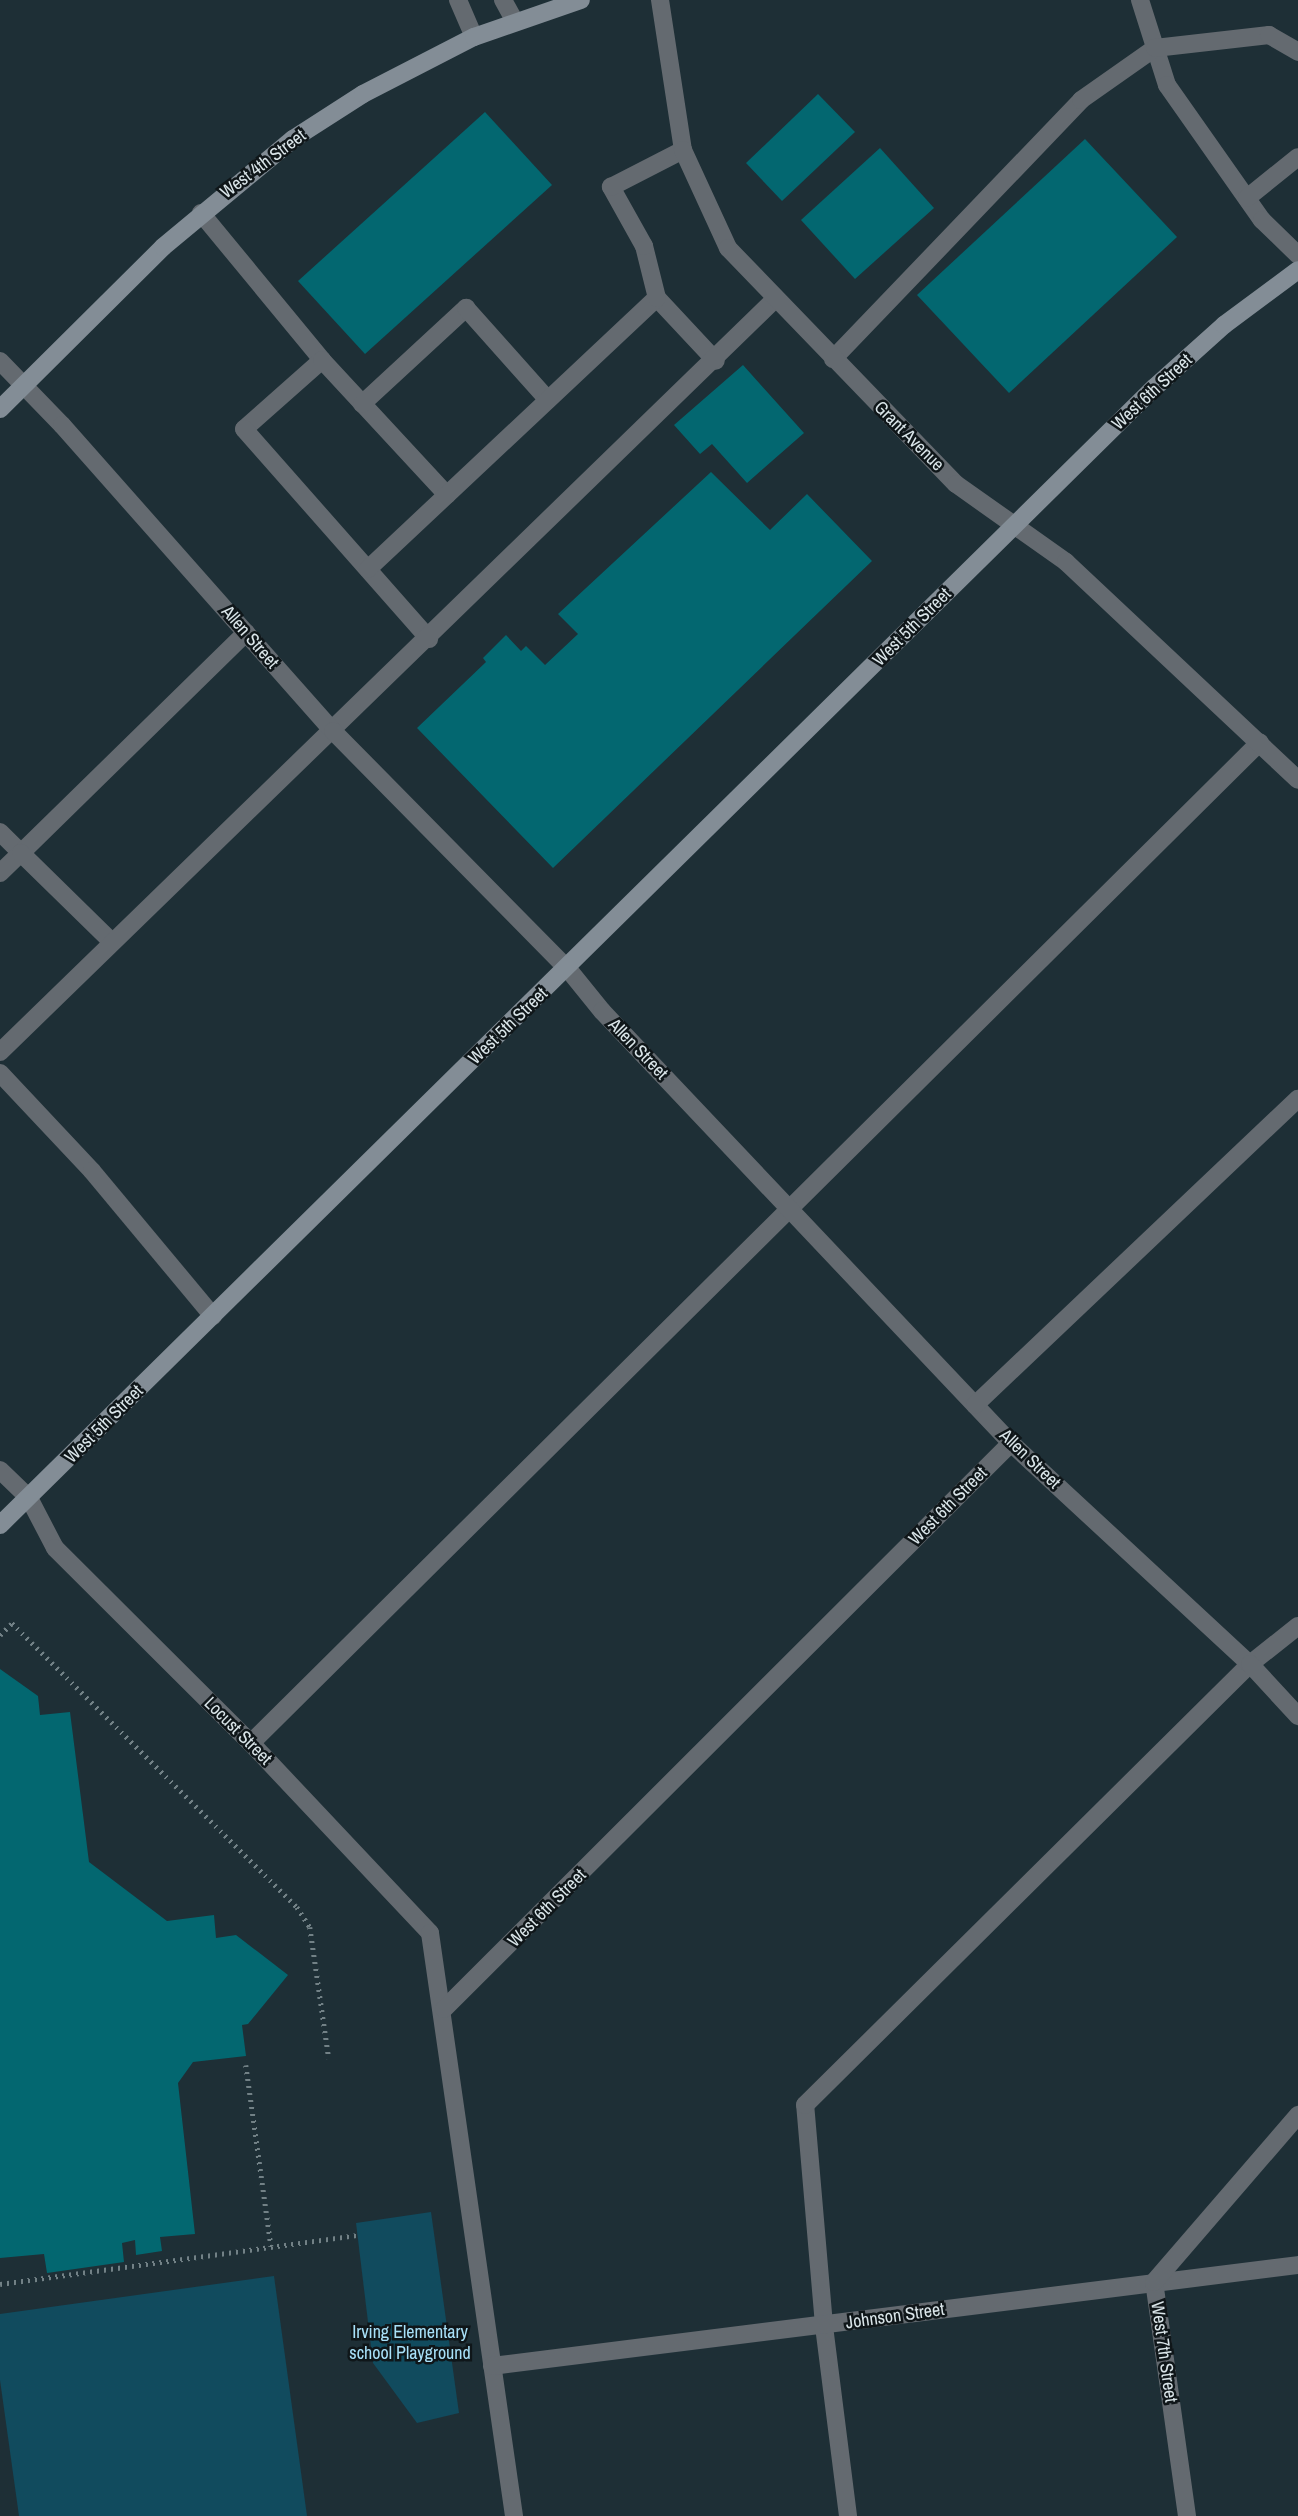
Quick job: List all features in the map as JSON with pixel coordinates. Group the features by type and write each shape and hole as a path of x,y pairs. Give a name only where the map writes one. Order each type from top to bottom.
{"main road":[{"name":"West 4th Street","path":"0,408 201,213 293,139 363,94 474,37 581,0"},
{"name":"West 6th Street","path":"1016,526 1155,387 1224,325 1298,270"},
{"name":"West 5th Street","path":"0,1525 1016,526"}],"street":[{"path":"458,0 474,37"},
{"path":"503,0 515,22"},
{"name":"Grant Avenue","path":"660,0 683,150 728,248 775,300 956,484 1066,562 1298,780"},
{"path":"1140,0 1167,85 1247,198 1298,255"},
{"path":"833,359 1081,100 1155,48 1269,35 1298,52"},
{"path":"683,150 611,187 644,246 657,298 716,361"},
{"path":"1247,198 1298,157"},
{"path":"201,213 322,360 447,495"},
{"path":"368,569 657,298"},
{"path":"0,1052 111,941 716,361 775,300"},
{"path":"362,404 466,309 548,400"},
{"path":"322,360 244,429 429,639"},
{"name":"Allen Street","path":"0,361 333,731 568,969 1011,1443 1250,1664 1298,1716"},
{"path":"0,873 246,633"},
{"path":"251,1742 788,1207 1261,743"},
{"path":"0,832 111,941"},
{"path":"0,1073 92,1171 213,1316"},
{"path":"975,1405 1298,1098"},
{"name":"West 6th Street","path":"443,2009 1011,1443"},
{"name":"Locust Street","path":"0,1470 29,1497 55,1548 251,1742 430,1933 443,2009"},
{"path":"848,2516 824,2325 805,2105 1250,1664 1298,1626"},
{"path":"443,2009 514,2516"},
{"name":"West 7th Street","path":"1187,2516 1154,2282 1298,2115"},
{"name":"Johnson Street","path":"492,2366 1298,2266"}],"path":[{"path":"0,1635 12,1623 297,1907 310,1927 329,2059"},
{"path":"246,2064 271,2246"},
{"path":"0,2284 357,2235"}],"green space":[{"name":"Irving Elementary school Playground","path":"431,2212 459,2413 417,2423 373,2363 356,2223"},
{"path":"274,2276 307,2516 19,2516 0,2380 0,2314"}],"building":[{"path":"818,94 855,132 782,201 746,163"},
{"path":"485,112 552,185 365,354 298,281"},
{"path":"1085,139 1177,237 1009,393 917,295"},
{"path":"880,148 934,208 855,279 801,220"},
{"path":"743,365 804,433 747,483 712,444 700,454 674,425"},
{"path":"711,472 770,530 807,494 872,561 553,868 417,728 486,662 483,658 506,635 521,651 526,646 545,665 578,634 558,614"},
{"path":"0,1669 38,1696 40,1715 70,1712 89,1862 167,1921 214,1915 216,1938 236,1935 288,1975 248,2024 242,2025 246,2056 193,2062 178,2083 195,2234 160,2237 162,2251 136,2255 135,2240 122,2243 124,2262 47,2273 44,2254 0,2258"}]}
